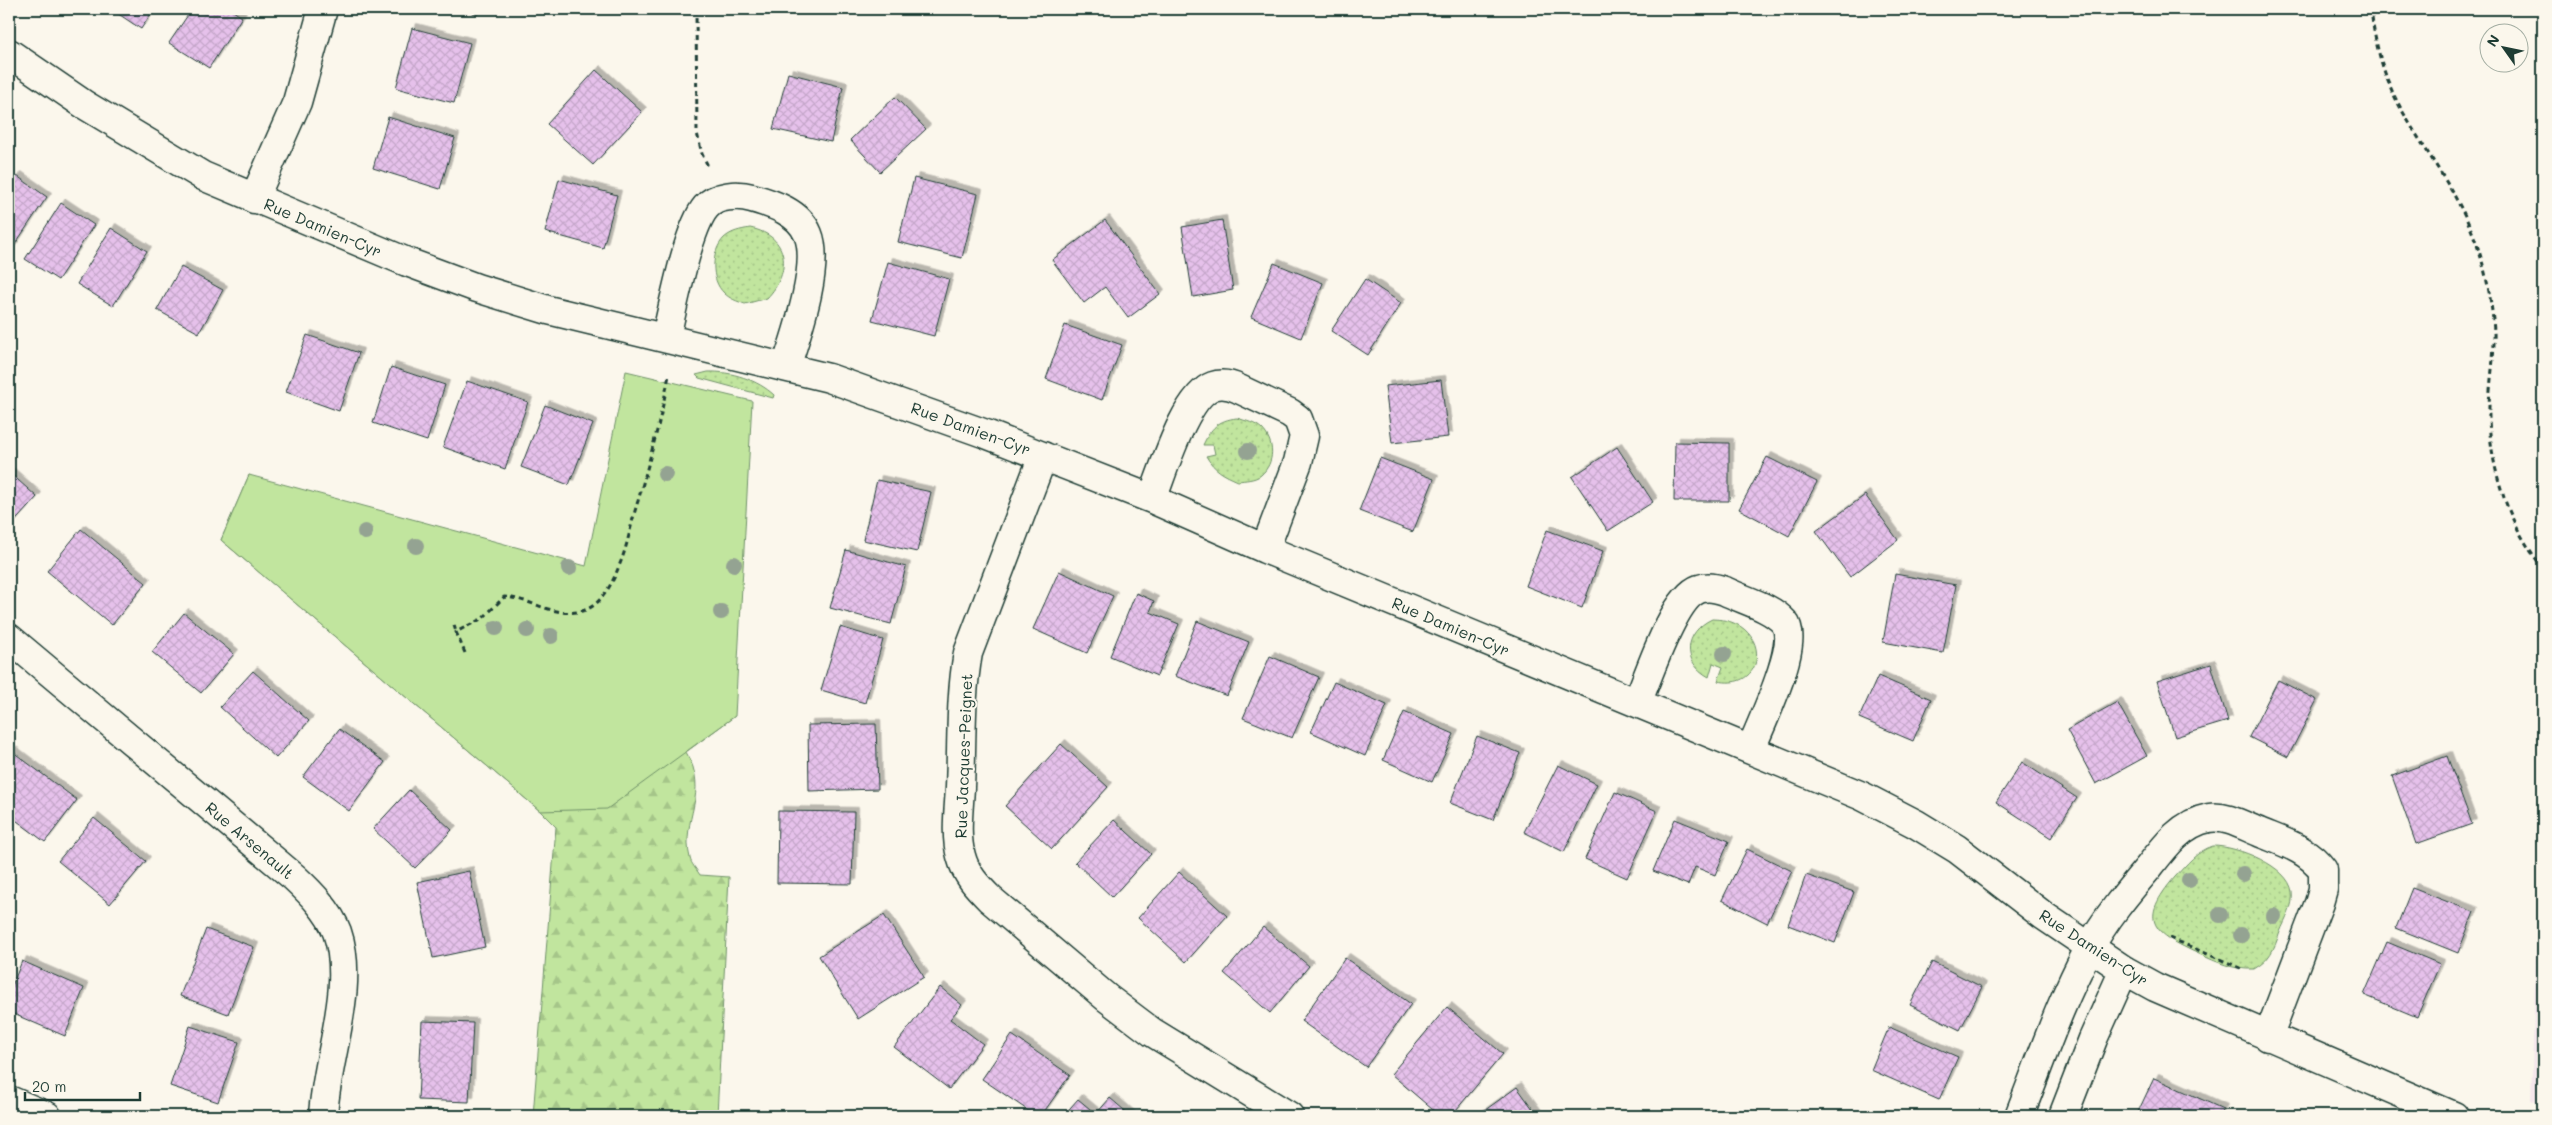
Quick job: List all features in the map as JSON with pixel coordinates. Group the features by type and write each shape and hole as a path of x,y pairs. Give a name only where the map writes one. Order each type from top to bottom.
{"street":[{"path":"254,199 297,102 322,9"},
{"name":"Rue Damien-Cyr","path":"9,53 86,105 203,176 391,256 477,288 584,319 786,367 868,391 1152,499 1265,549 1862,796 1916,824 1978,864 2044,916 2124,970 2155,987 2454,1116"},
{"path":"666,337 676,292 701,214 713,200 724,197 747,197 779,207 790,214 808,234 812,259 810,276 799,325 786,367"},
{"path":"1152,499 1186,418 1197,398 1212,386 1230,385 1290,412 1298,419 1304,436 1298,462 1265,549"},
{"name":"Rue Jacques-Peignet","path":"1043,456 972,638 966,662 958,828 960,854 964,868 970,878 990,899 1132,1018 1174,1046 1289,1116"},
{"path":"1637,703 1672,621 1683,601 1698,589 1716,588 1776,615 1784,622 1790,638 1784,665 1750,749"},
{"name":"Rue Arsenault","path":"9,638 282,867 310,892 332,920 337,932 342,957 343,986 323,1116"},
{"path":"2019,1116 2065,998 2090,947 2131,888 2175,836 2186,827 2211,818 2222,818 2296,848 2309,855 2323,870 2323,889 2268,1037"},
{"path":"2063,1116 2093,1039 2124,970"},
{"path":"9,1100 47,1116"}],"path":[{"path":"696,9 697,133 702,154 724,197"},
{"path":"2371,9 2383,66 2397,102 2465,214 2477,246 2488,292 2494,331 2489,419 2495,464 2506,507 2516,528 2543,568"},
{"path":"456,632 483,618 504,597 514,598 558,612 572,613 594,605 602,597 620,566 653,448 669,375"},
{"path":"454,626 465,653"},
{"path":"2170,938 2243,970"}],"shaded area":[{"path":"2538,892 2543,894 2543,1106 2531,1100"}],"green space":[{"path":"750,228 763,232 780,247 783,256 783,267 781,277 767,298 745,304 729,297 719,287 714,273 714,266 717,250 724,238 733,232"},
{"path":"626,371 752,401 735,716 607,809 540,811 221,540 249,475 586,566"},
{"path":"708,372 726,373 752,381 768,390 774,395 773,398 699,378 696,375"},
{"path":"1237,418 1260,427 1266,434 1271,446 1272,452 1269,465 1259,477 1253,479 1238,481 1224,474 1212,465 1206,456 1215,454 1213,445 1203,445 1216,426 1230,419"},
{"path":"249,475 735,716 686,752 693,767 696,781 696,794 688,844 691,860 700,875 729,877 717,1116 533,1116 556,827 540,811 221,540"},
{"path":"1712,619 1732,622 1745,630 1754,642 1757,654 1754,666 1747,676 1735,681 1718,681 1723,667 1713,663 1709,677 1700,671 1694,663 1690,655 1691,639 1696,631"},
{"path":"2213,846 2235,850 2260,859 2282,874 2289,883 2292,892 2290,908 2273,949 2268,958 2254,969 2232,967 2199,954 2170,939 2161,932 2156,924 2154,915 2156,905 2163,892 2192,859 2202,851"}],"building":[{"path":"111,9 154,9 141,29"},
{"path":"192,9 230,9 242,17 209,68 169,43"},
{"path":"453,9 479,9 478,14"},
{"path":"412,28 470,43 454,103 396,88"},
{"path":"596,70 642,112 593,165 547,124"},
{"path":"788,73 843,87 831,142 773,129"},
{"path":"895,97 926,129 880,172 850,140"},
{"path":"388,117 455,138 440,189 373,168"},
{"path":"17,176 47,197 9,253 9,189"},
{"path":"914,178 978,194 962,258 898,242"},
{"path":"559,179 617,195 603,248 545,232"},
{"path":"61,203 94,225 58,280 25,259"},
{"path":"1105,220 1160,294 1128,318 1105,287 1084,303 1052,260"},
{"path":"1222,220 1233,290 1193,297 1182,227"},
{"path":"111,228 147,251 113,306 77,284"},
{"path":"888,262 949,279 934,336 872,320"},
{"path":"1274,263 1323,283 1301,338 1251,317"},
{"path":"181,267 223,290 199,333 157,310"},
{"path":"1365,279 1401,303 1368,355 1331,331"},
{"path":"1065,325 1122,345 1102,400 1046,379"},
{"path":"307,335 359,353 339,411 286,392"},
{"path":"391,367 445,385 427,441 373,423"},
{"path":"1441,380 1448,437 1392,443 1385,386"},
{"path":"467,381 528,402 505,469 443,447"},
{"path":"545,405 593,424 569,485 521,467"},
{"path":"1675,442 1729,443 1729,501 1674,501"},
{"path":"1617,447 1653,502 1608,531 1572,477"},
{"path":"1767,457 1817,482 1789,536 1739,509"},
{"path":"1380,458 1434,479 1413,532 1359,511"},
{"path":"9,472 37,497 9,528"},
{"path":"877,480 931,492 917,552 863,540"},
{"path":"1865,495 1898,540 1850,577 1816,531"},
{"path":"81,529 146,583 112,625 47,571"},
{"path":"1547,530 1603,551 1582,608 1526,586"},
{"path":"846,550 906,567 891,624 830,608"},
{"path":"1059,571 1113,596 1087,653 1033,629"},
{"path":"1895,574 1956,585 1943,653 1883,642"},
{"path":"1136,593 1154,601 1150,612 1179,624 1157,676 1110,656"},
{"path":"184,613 234,654 201,693 152,652"},
{"path":"1197,621 1249,642 1227,696 1175,676"},
{"path":"840,627 883,640 865,703 821,690"},
{"path":"1270,656 1319,677 1292,738 1243,718"},
{"path":"2211,664 2228,721 2175,737 2157,681"},
{"path":"253,671 309,721 276,758 220,707"},
{"path":"1878,676 1931,699 1913,741 1859,718"},
{"path":"2278,680 2317,700 2288,757 2249,737"},
{"path":"1334,682 1387,705 1365,756 1311,732"},
{"path":"2117,702 2147,756 2096,784 2067,730"},
{"path":"1404,712 1454,734 1432,782 1383,760"},
{"path":"876,724 878,789 809,791 808,725"},
{"path":"339,729 385,762 349,811 303,777"},
{"path":"1477,736 1520,753 1493,820 1450,803"},
{"path":"1061,744 1108,787 1052,849 1005,806"},
{"path":"9,749 77,800 45,842 9,815"},
{"path":"2447,756 2472,824 2416,844 2392,776"},
{"path":"2022,762 2077,798 2051,838 1996,802"},
{"path":"1558,765 1597,784 1564,852 1524,832"},
{"path":"409,790 452,830 415,868 373,829"},
{"path":"1615,792 1657,811 1627,878 1585,859"},
{"path":"778,811 854,812 852,884 777,883"},
{"path":"94,818 146,861 110,904 58,861"},
{"path":"1675,819 1729,841 1715,875 1695,867 1688,885 1653,871"},
{"path":"1114,820 1151,854 1112,897 1075,862"},
{"path":"1747,849 1792,871 1767,923 1722,900"},
{"path":"469,871 485,947 433,958 417,882"},
{"path":"1179,872 1227,916 1186,962 1138,918"},
{"path":"1806,875 1854,892 1835,943 1788,925"},
{"path":"2412,888 2474,912 2458,953 2396,928"},
{"path":"884,915 924,977 858,1019 819,956"},
{"path":"1263,927 1309,966 1270,1013 1224,973"},
{"path":"206,929 254,947 228,1014 180,996"},
{"path":"2387,942 2440,964 2417,1017 2364,995"},
{"path":"1345,958 1411,1004 1366,1067 1301,1021"},
{"path":"22,961 84,988 65,1036 9,1012 9,993"},
{"path":"1932,962 1982,987 1960,1030 1910,1005"},
{"path":"940,987 962,1005 950,1019 983,1044 949,1089 894,1047"},
{"path":"1447,1007 1503,1054 1451,1116 1440,1116 1391,1074"},
{"path":"422,1021 473,1023 469,1102 418,1100"},
{"path":"190,1026 239,1042 218,1102 170,1086"},
{"path":"1889,1027 1958,1057 1939,1100 1871,1070"},
{"path":"1012,1035 1070,1075 1041,1116 1036,1116 982,1079"},
{"path":"2154,1078 2223,1109 2219,1116 2136,1116"},
{"path":"1517,1087 1538,1116 1477,1116"},
{"path":"1110,1098 1131,1116 1063,1116 1078,1099 1096,1114"}]}
